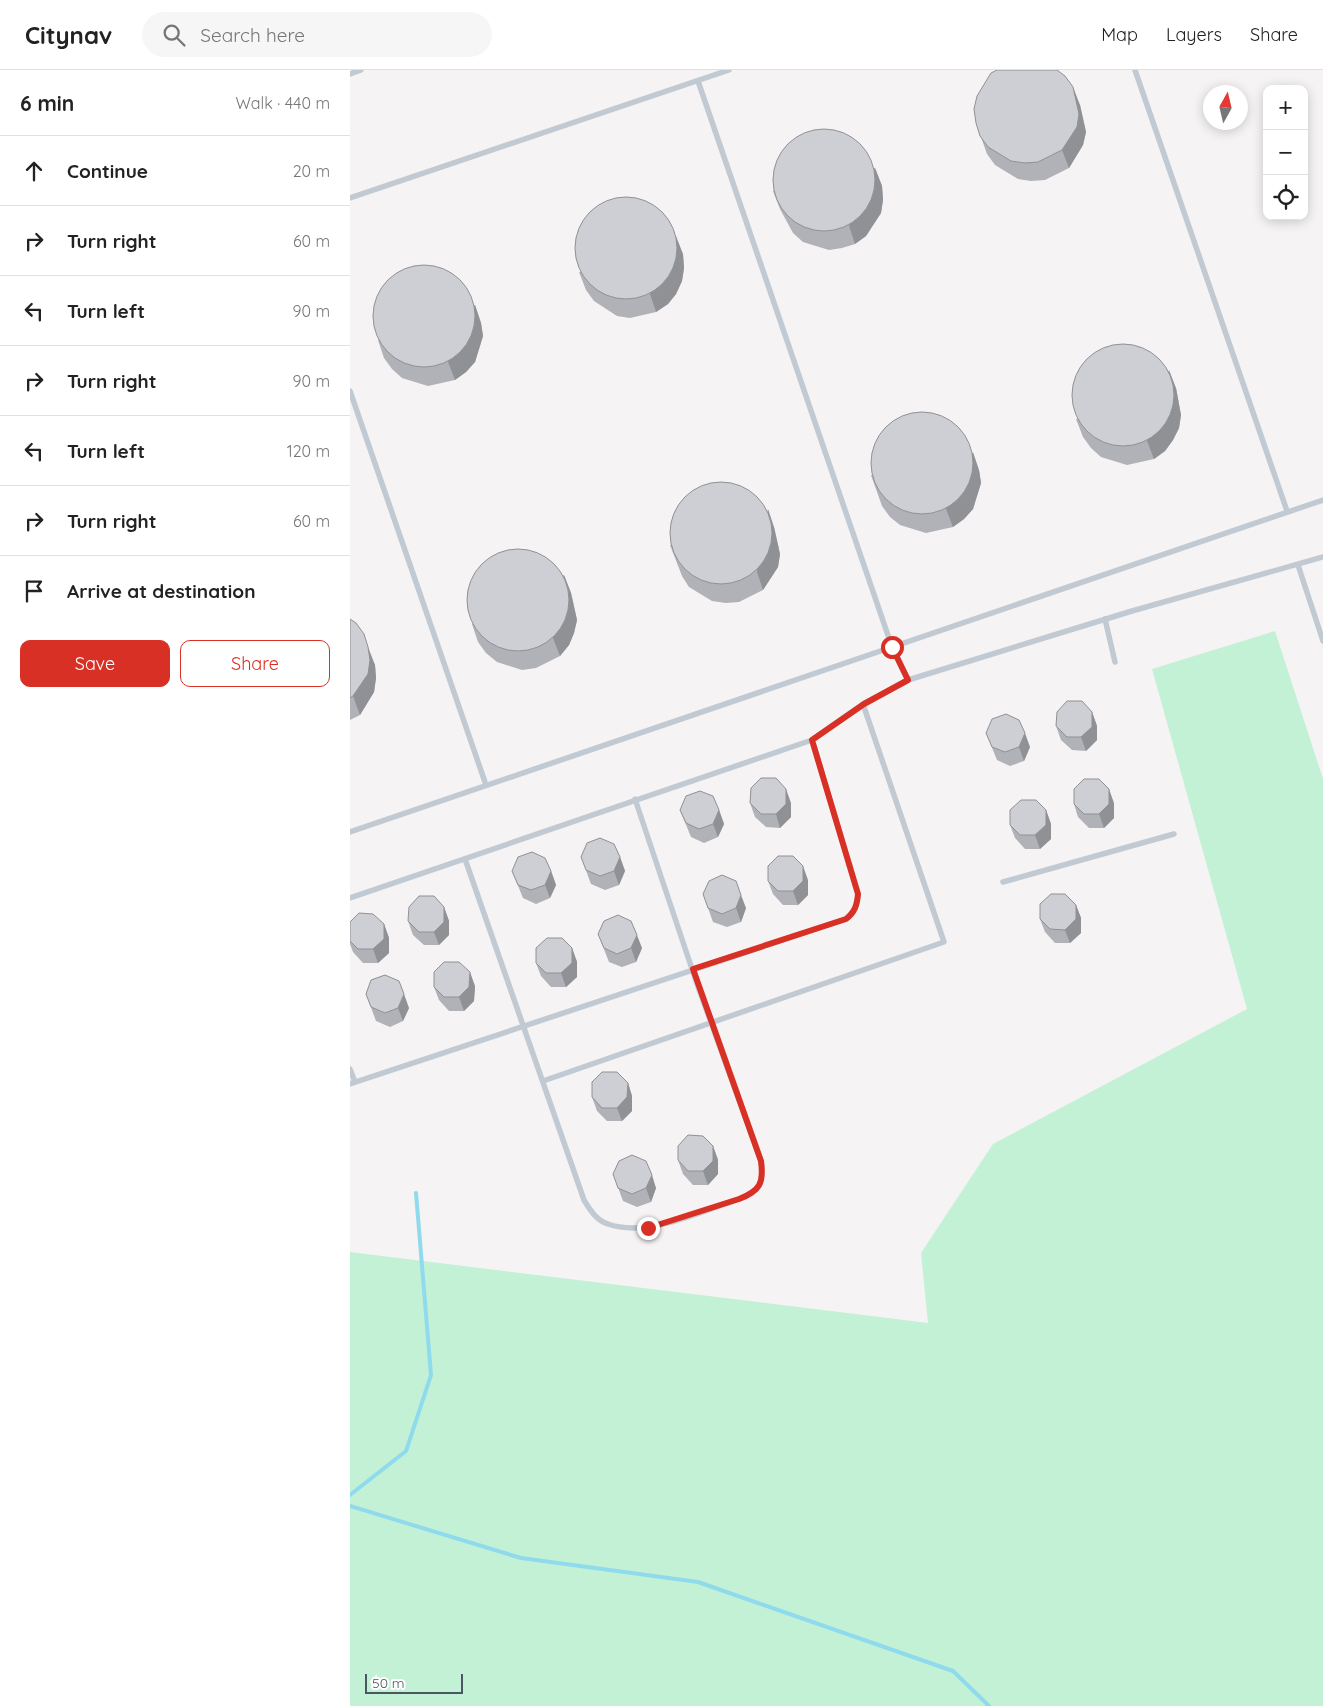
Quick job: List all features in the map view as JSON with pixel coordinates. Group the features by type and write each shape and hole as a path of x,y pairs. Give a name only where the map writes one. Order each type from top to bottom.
{"lane":[{"path":"350,74 361,70"},
{"path":"350,198 729,70"},
{"path":"1135,70 1287,511"},
{"path":"698,81 892,647 908,680"},
{"path":"350,391 486,785"},
{"path":"350,832 1323,500"},
{"path":"350,898 812,740 864,704 908,680 1105,619 1298,566 1323,557"},
{"path":"1298,566 1323,641"},
{"path":"1105,619 1115,662"},
{"path":"543,1081 711,1021 944,942 864,704"},
{"path":"350,1069 352,1083 846,919 853,914 857,905 858,894 812,740"},
{"path":"465,859 584,1200 592,1213 606,1224 623,1228 648,1228 739,1199 754,1193 760,1184 763,1172 761,1161 696,981 635,799"},
{"path":"1003,882 1174,834"}],"green space":[{"path":"1275,631 1323,779 1323,1706 350,1706 350,1252 928,1323 921,1253 993,1144 1247,1009 1152,669"}],"building":[{"path":"997,70 1057,70 1065,76 1073,87 1079,114 1077,127 1062,150 1038,162 1025,163 1011,161 988,147 980,136 974,109 977,96 991,73"},
{"path":"824,129 844,133 860,144 871,160 875,180 871,200 860,216 844,227 824,231 804,227 788,216 777,200 773,180 777,160 788,144 804,133"},
{"path":"626,197 636,198 655,205 669,219 676,238 676,258 669,277 655,291 636,298 626,299 616,298 597,291 583,277 576,258 575,248 576,238 583,219 597,205 616,198"},
{"path":"424,265 434,266 453,273 467,287 474,306 474,326 467,345 453,359 434,366 424,367 414,366 395,359 381,345 374,326 373,316 374,306 381,287 395,273 414,266"},
{"path":"1123,344 1133,345 1152,352 1166,366 1173,385 1173,405 1166,424 1152,438 1133,445 1123,446 1113,445 1094,438 1080,424 1073,405 1072,395 1073,385 1080,366 1094,352 1113,345"},
{"path":"922,412 932,413 951,420 965,434 972,453 972,473 965,492 951,506 932,513 922,514 912,513 893,506 879,492 872,473 871,463 872,453 879,434 893,420 912,413"},
{"path":"721,482 731,483 750,490 764,504 771,523 771,543 764,562 750,576 731,583 721,584 711,583 692,576 678,562 671,543 670,533 671,523 678,504 692,490 711,483"},
{"path":"518,549 528,550 547,557 561,571 568,590 568,610 561,629 547,643 528,650 518,651 508,650 489,643 475,629 468,610 467,600 468,590 475,571 489,557 508,550"},
{"path":"350,619 356,623 364,634 370,660 368,674 350,698"},
{"path":"1067,701 1082,701 1092,712 1092,727 1081,737 1067,737 1056,726 1057,712"},
{"path":"1006,714 1019,720 1025,733 1019,747 1005,752 992,747 986,733 992,719"},
{"path":"761,778 776,778 786,789 786,804 776,814 761,814 750,803 751,788"},
{"path":"1084,779 1099,779 1109,789 1109,804 1099,814 1084,814 1074,804 1074,789"},
{"path":"700,791 713,796 719,810 713,824 699,829 686,823 680,810 686,796"},
{"path":"1021,800 1036,800 1046,810 1046,825 1035,835 1020,835 1010,825 1010,810"},
{"path":"600,838 614,844 620,857 614,871 600,876 586,870 581,857 587,843"},
{"path":"532,852 545,858 551,871 545,885 531,890 518,885 512,871 518,857"},
{"path":"778,856 793,856 803,866 803,881 793,891 778,891 768,881 768,866"},
{"path":"722,875 736,881 741,895 736,908 722,914 708,908 703,894 709,881"},
{"path":"1051,894 1065,894 1076,905 1076,919 1065,930 1050,929 1040,919 1040,904"},
{"path":"419,896 434,896 444,907 444,922 434,932 419,932 408,921 409,907"},
{"path":"359,913 373,914 384,924 384,939 373,949 358,949 350,941 350,922"},
{"path":"618,915 631,921 637,935 631,948 617,954 604,948 598,934 604,921"},
{"path":"547,938 562,938 572,948 572,963 561,973 546,973 536,963 536,948"},
{"path":"444,962 459,962 470,972 469,987 459,997 444,997 434,987 434,972"},
{"path":"385,975 399,981 404,994 398,1008 385,1013 371,1007 366,994 371,980"},
{"path":"602,1072 617,1072 628,1083 627,1097 617,1108 602,1108 592,1097 592,1082"},
{"path":"688,1135 703,1136 713,1146 713,1161 703,1171 688,1171 678,1160 678,1146"},
{"path":"632,1155 646,1161 652,1175 646,1188 632,1194 618,1188 613,1174 619,1161"}],"waterway":[{"path":"350,1495 406,1451 431,1375 416,1193"},
{"path":"350,1506 521,1558 698,1582 953,1671 989,1706"}],"route":[{"path":"648,1228 739,1199 754,1193 760,1184 763,1172 761,1161 693,969 846,919 853,914 857,905 858,894 812,740 864,704 908,680 892,647"}]}
